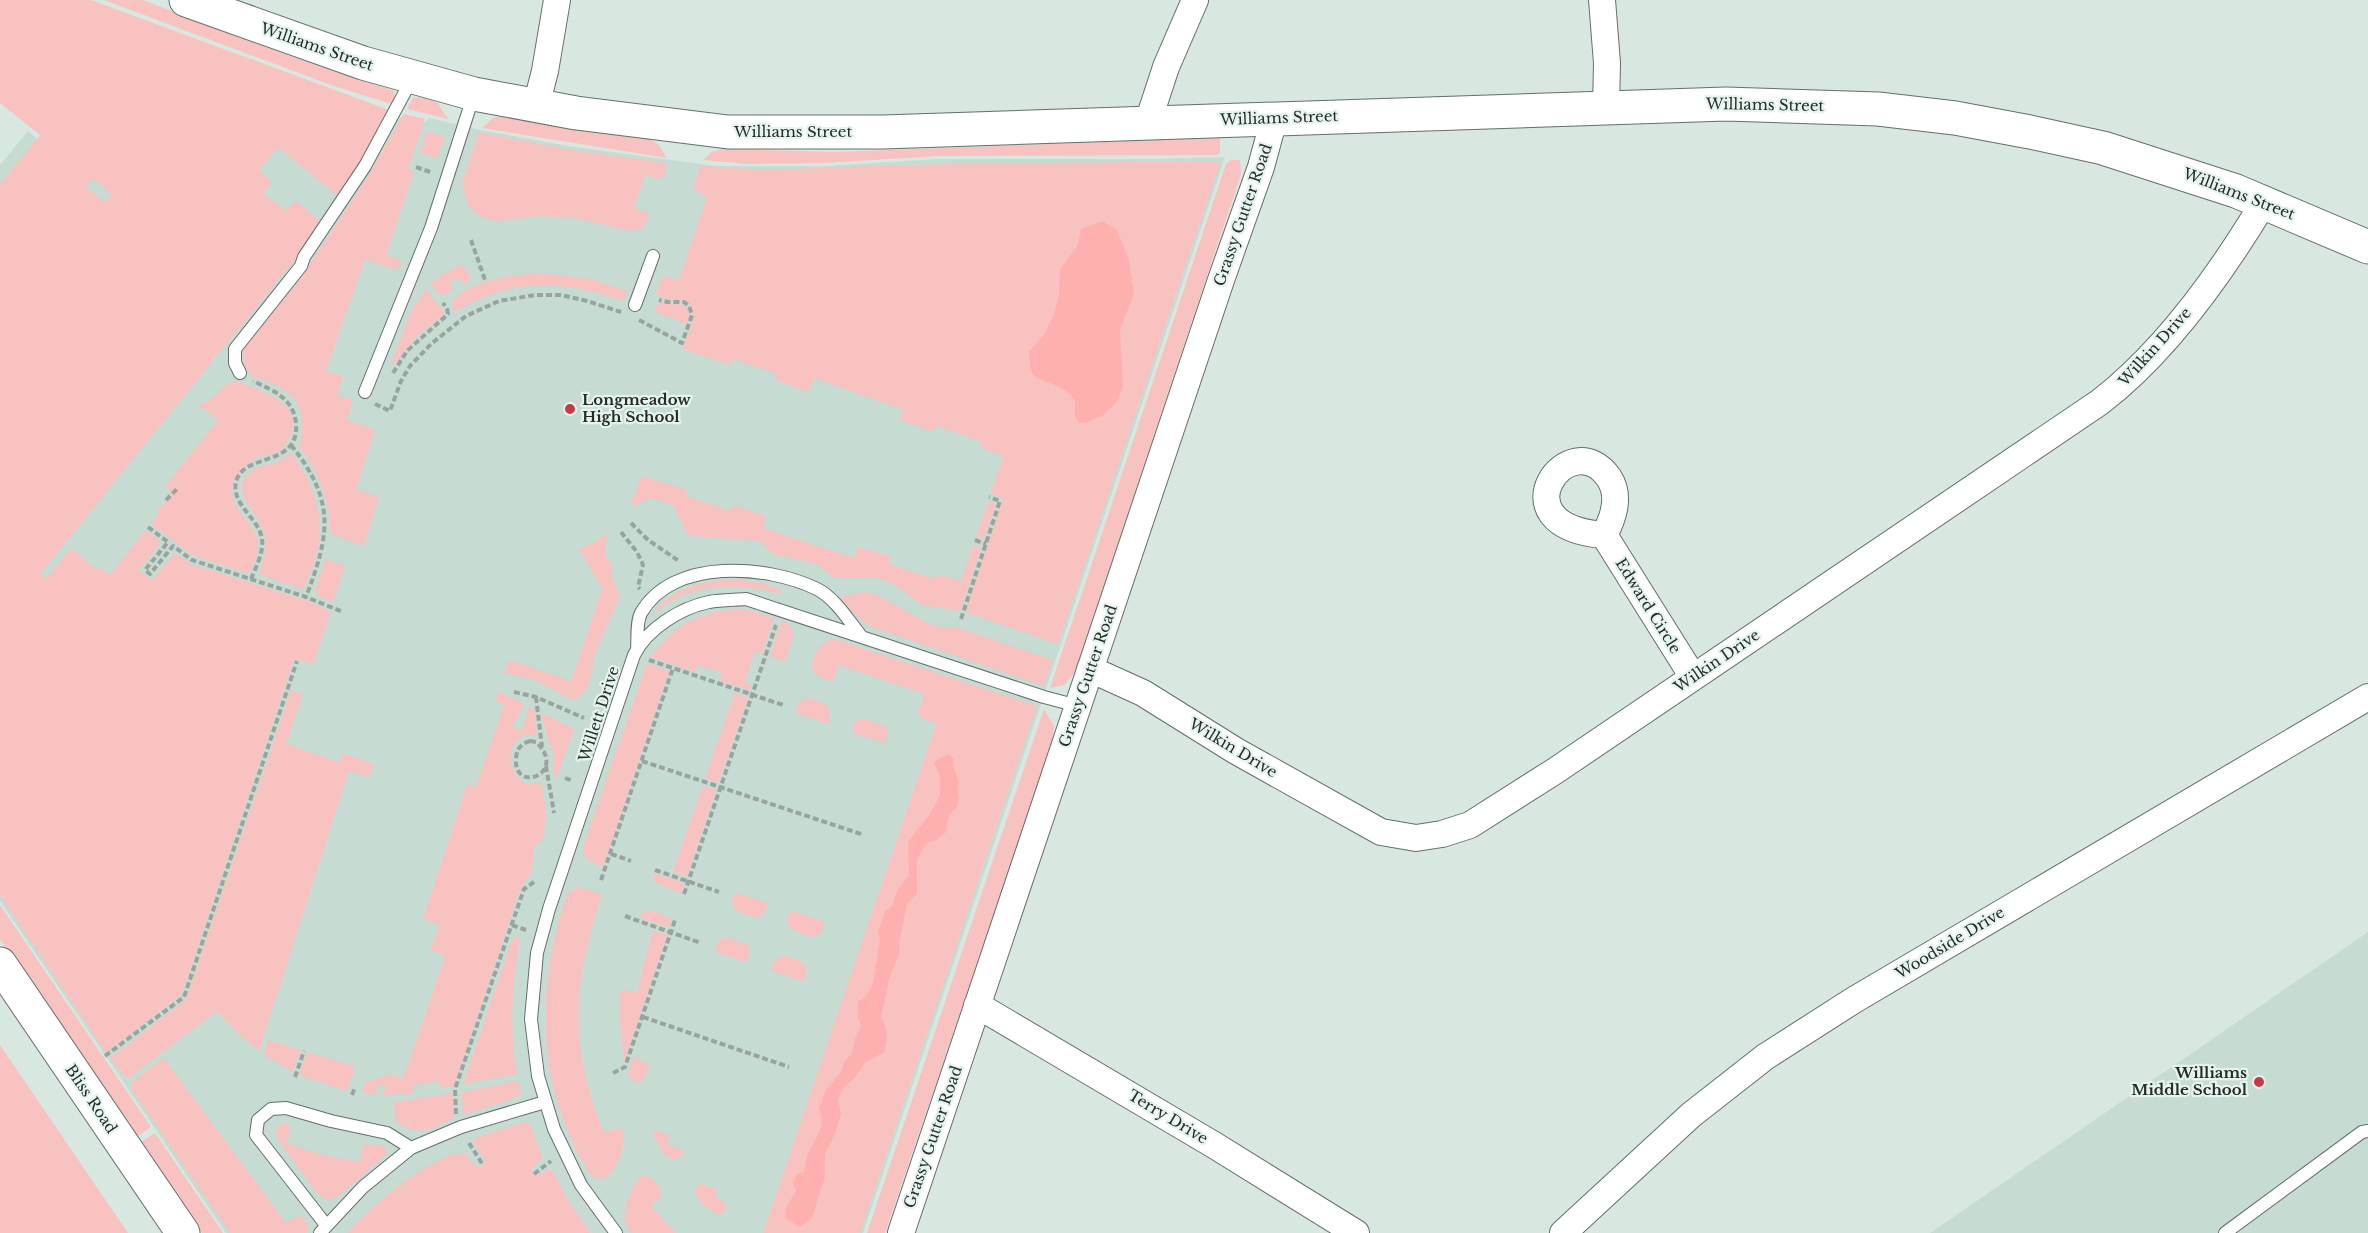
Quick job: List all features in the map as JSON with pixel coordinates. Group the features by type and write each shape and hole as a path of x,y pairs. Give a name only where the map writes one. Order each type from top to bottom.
{"main road":[{"name":"Williams Street","path":"186,0 304,44 413,78 474,94 536,106 728,132 791,134 1726,104 1878,109 1955,118 2103,148 2196,177 2264,202 2368,247"},
{"name":"Bliss Road","path":"0,964 183,1233"}],"street":[{"path":"536,106 545,71 557,0"},
{"path":"1148,123 1166,67 1195,0"},
{"path":"1602,0 1607,63 1606,108"},
{"name":"Grassy Gutter Road","path":"901,1233 1261,167 1274,119"},
{"name":"Wilkin Drive","path":"1090,669 1143,693 1236,751 1381,832 1416,838 1442,834 1470,825 1693,677 2122,385 2182,318 2264,202"},
{"name":"Edward Circle","path":"1604,535 1693,677"},
{"name":"Woodside Drive","path":"1563,1233 1691,1115 1765,1057 1854,1000 2368,697"},
{"name":"Terry Drive","path":"977,1005 1214,1145 1356,1233"}],"lane":[{"path":"240,373 236,363 235,349 301,266 304,257 365,166 413,78"},
{"path":"365,392 431,228 474,94"},
{"path":"631,309 653,256"},
{"path":"637,650 640,616 651,599 682,580 716,571 749,570 770,573 817,589 832,600 862,637"},
{"name":"Willett Drive","path":"616,1233 581,1185 554,1129 538,1076 531,1020 537,953 549,909 637,650 648,634 674,616 707,602 746,599 1044,697 1078,706"},
{"path":"411,1148 387,1133 331,1121 286,1108 271,1109 258,1119 256,1135 323,1229 363,1187 411,1148 461,1127 545,1102"},
{"path":"2225,1233 2361,1132 2368,1131"}],"path":[{"path":"471,240 485,279"},
{"path":"378,395 374,405 390,411 401,381 410,366 431,344 466,316 499,301 535,295 561,295 631,309"},
{"path":"636,319 682,343 692,315 691,310 684,302 659,300"},
{"path":"390,377 407,351 448,314 442,303"},
{"path":"240,373 285,397 295,412 297,432 289,448 273,458 244,469 236,482 237,498 256,524 262,540 259,560 251,579"},
{"path":"291,445 308,466 317,484 322,504 324,542 321,557 306,597"},
{"path":"166,500 177,489"},
{"path":"961,619 1000,501 989,497"},
{"path":"631,523 648,540 679,561"},
{"path":"148,527 168,542 145,570 150,574 173,546 192,560 306,597 343,612"},
{"path":"621,532 637,552 643,566 638,587"},
{"path":"975,540 986,544"},
{"path":"684,894 778,619"},
{"path":"649,660 783,705"},
{"path":"105,1056 184,997 297,662"},
{"path":"601,879 673,668"},
{"path":"514,692 536,697 584,718"},
{"path":"536,697 554,813"},
{"path":"542,747 530,741 522,744 516,752 516,763 526,778 533,778 543,773 546,766"},
{"path":"642,761 864,835"},
{"path":"565,778 573,781"},
{"path":"611,854 631,861"},
{"path":"655,870 719,892"},
{"path":"457,1116 455,1089 524,889 534,882"},
{"path":"625,916 701,943"},
{"path":"613,1073 626,1067 675,920"},
{"path":"512,925 526,930"},
{"path":"643,1017 789,1067"},
{"path":"295,1077 304,1051"},
{"path":"352,1095 355,1087"},
{"path":"469,1143 483,1165"},
{"path":"534,1174 550,1161"}],"shaded area":[{"path":"0,0 91,0 389,110 384,124 339,197 278,147 259,170 272,182 263,193 286,211 295,200 322,223 297,257 40,574 46,579 71,548 97,570 100,567 110,575 146,529 161,542 139,570 152,580 175,553 191,564 314,603 331,612 313,664 294,659 182,994 106,1053 0,895 0,184 40,135 0,103","holes":["93,178 112,194 105,202 86,187"]},
{"path":"104,0 143,0 290,56 394,91 395,105 331,85"},
{"path":"423,97 438,103 448,119 407,109 413,98"},
{"name":"Longmeadow High School","path":"387,113 422,125 429,118 568,146 716,166 828,166 937,159 1225,157 863,1233 226,1233 0,901 0,165 28,131 49,149"},
{"path":"404,114 425,119 408,169 414,171 386,255 400,260 401,267 395,270 365,259 326,371 343,376 337,395 353,401 347,420 375,430 356,489 379,497 364,546 331,534 322,488 315,470 299,447 302,426 299,408 289,394 281,388 249,373 244,361 243,347 305,271 368,176"},
{"path":"502,116 578,130 648,139 658,144 667,158 482,128 493,118"},
{"path":"427,131 445,137 437,158 420,153"},
{"path":"479,132 565,149 667,163 665,175 661,179 645,175 634,208 648,213 649,219 641,229 630,231 579,219 542,216 496,221 481,217 468,206 462,183"},
{"path":"1220,138 1220,153 1217,155 938,156 823,163 748,164 703,160 712,152 723,149 836,152"},
{"path":"1231,160 1240,160 1241,174 1075,672 1064,685 1050,688 1226,164"},
{"path":"1216,161 1220,164 1058,644 965,612 1003,498 990,494 1003,456 980,447 981,441 936,426 933,432 900,420 904,410 814,378 809,392 775,380 777,374 733,359 730,365 682,349 692,323 690,305 685,300 660,298 656,293 663,276 679,280 707,196 693,188 700,166 765,170 901,165"},
{"path":"1103,221 1117,230 1129,260 1134,294 1120,329 1123,388 1115,404 1102,416 1086,423 1079,423 1075,416 1075,404 1068,392 1033,375 1029,351 1044,335 1054,315 1059,294 1060,269 1077,247 1081,229"},
{"path":"461,265 466,268 471,280 463,284 459,277 450,282 453,289 444,295 439,294 430,284"},
{"path":"541,273 592,279 627,291 624,301 580,289 558,286 516,288 475,301 454,313 452,301 471,288 506,277"},
{"path":"426,289 443,310 443,315 415,338 393,366 392,362 410,313"},
{"path":"658,302 685,305 690,312 687,324 655,312"},
{"path":"233,381 267,393 285,405 291,413 293,422 290,436 283,448 248,464 235,478 233,484 233,498 253,529 258,544 255,561 247,573 192,555 151,524 159,513 157,511 172,491 165,486 218,420 198,404 209,401"},
{"path":"291,453 305,474 315,498 320,523 317,553 304,588 301,589 259,574 265,538 261,526 243,495 242,487 250,472 275,463"},
{"path":"642,476 687,490 686,496 731,511 733,505 766,516 763,528 854,558 858,547 891,556 889,564 935,579 937,574 961,581 973,545 981,548 960,611 921,605 896,585 878,578 835,578 817,564 774,554 760,541 690,536 673,505 650,499 634,506 631,503"},
{"path":"988,501 996,504 984,539 976,537"},
{"path":"607,533 605,555 612,565 612,577 620,596 593,658 591,677 586,689 578,698 572,700 535,680 504,673 509,660 571,681 602,588 579,549"},
{"path":"329,560 345,566 333,602 320,597 315,589 325,561"},
{"path":"736,579 781,589 780,594 733,586 716,587 685,594 658,611 655,609 673,595 692,586"},
{"path":"865,592 877,595 933,626 959,628 1053,660 1044,686 872,627 858,618 840,597"},
{"path":"731,610 748,610 774,618 762,654 755,651 745,682 752,685 750,690 720,681 722,673 698,665 694,672 651,657 667,638 685,624 707,615"},
{"path":"782,620 789,624 794,633 786,660 783,661 770,657"},
{"path":"831,639 1037,706 860,1233 763,1233 936,724 920,717 918,713 924,694 839,665 834,679 830,681 819,677 812,668 814,658 817,650"},
{"path":"647,663 669,671 603,867 587,860 583,850 584,844"},
{"path":"291,690 303,694 286,744 339,762 343,753 374,764 369,777 349,771 259,1051 217,1011 130,1077 125,1077 110,1058 186,999"},
{"path":"499,691 524,704 512,727 522,731 529,707 535,710 537,735 519,738 511,752 511,761 513,769 525,784 542,782 546,814 542,842 535,844 531,873 519,892 454,1086 441,1089 439,1081 413,1085 414,1093 383,1095 386,1086 377,1085 376,1091 379,1094 363,1093 365,1083 390,1074 403,1079 445,956 430,950 439,925 423,918 467,784 476,787 504,705 495,701"},
{"path":"735,693 748,698 718,783 705,778"},
{"path":"804,699 822,702 829,708 828,724 796,713 798,704"},
{"path":"1044,709 1054,726 1052,743 885,1233 867,1233"},
{"path":"541,712 574,729 556,781 553,752 548,742"},
{"path":"865,719 885,726 888,733 885,743 853,733 856,720"},
{"path":"948,754 954,758 953,765 959,784 957,786 959,799 956,809 949,814 946,832 926,844 917,859 917,894 907,904 899,954 890,976 881,1017 887,1034 884,1052 865,1063 854,1079 844,1087 838,1100 841,1114 825,1154 825,1176 812,1218 800,1227 785,1218 786,1208 796,1191 793,1182 797,1174 804,1172 808,1153 821,1127 819,1108 826,1090 841,1072 844,1062 852,1053 861,1026 858,1002 866,996 873,984 880,939 878,932 885,911 892,906 898,889 909,875 908,842 932,811 940,795 940,776 934,762"},
{"path":"703,785 716,790 687,876 673,871"},
{"path":"654,873 684,883 681,893 658,884 654,879"},
{"path":"579,887 602,894 592,927 580,986 580,1041 584,1070 604,1133 617,1128 622,1129 624,1142 617,1164 613,1171 603,1179 594,1178 590,1174 572,1141 559,1108 546,1038 549,968 556,932 566,897"},
{"path":"736,893 766,902 768,905 763,915 756,918 736,911 731,901"},
{"path":"0,905 151,1127 135,1138 0,939"},
{"path":"650,910 672,919 669,928 639,917"},
{"path":"790,912 822,921 824,926 821,933 811,937 792,930 787,921"},
{"path":"653,930 667,935 624,1061 619,1015 620,993 623,990 638,992"},
{"name":"Williams Middle School","path":"2368,932 2368,1233 1930,1233"},
{"path":"513,936 520,939 512,1006 517,1074 463,1084"},
{"path":"726,937 748,945 750,949 748,960 745,962 716,952 715,949 721,938"},
{"path":"784,955 801,961 807,968 805,980 774,972 771,969 774,961"},
{"path":"268,1040 300,1050 293,1072 264,1055"},
{"path":"0,1045 128,1233 0,1233"},
{"path":"307,1052 355,1066 347,1091 299,1075"},
{"path":"634,1056 650,1065 645,1078 639,1082 633,1081 627,1074"},
{"path":"164,1058 286,1223 300,1215 307,1223 306,1233 230,1233 132,1090 132,1082"},
{"path":"518,1081 521,1093 515,1098 463,1115 462,1092"},
{"path":"453,1093 454,1118 446,1122 431,1129 417,1131 395,1121 394,1102"},
{"path":"525,1122 530,1124 543,1158 531,1169 536,1176 552,1169 567,1198 591,1233 347,1233 369,1211 418,1172 450,1155 463,1153 477,1167 486,1163 472,1139"},
{"path":"280,1124 291,1127 286,1143 322,1155 360,1162 362,1147 366,1144 383,1146 387,1150 386,1155 338,1197 327,1200 317,1193 277,1139 276,1130"},
{"path":"655,1130 670,1135 667,1144 683,1150 682,1156 675,1160 665,1156 653,1135"},
{"path":"155,1133 223,1233 202,1233 138,1144"},
{"path":"642,1175 652,1179 660,1188 662,1195 651,1206 676,1233 631,1233 629,1230 625,1220 627,1202 632,1189"},
{"path":"700,1184 715,1188 715,1197 727,1204 724,1212 715,1213 701,1202 695,1191"}],"place":[{"name":"Longmeadow High School","path":"570,409"},
{"name":"Williams Middle School","path":"2259,1082"}]}
